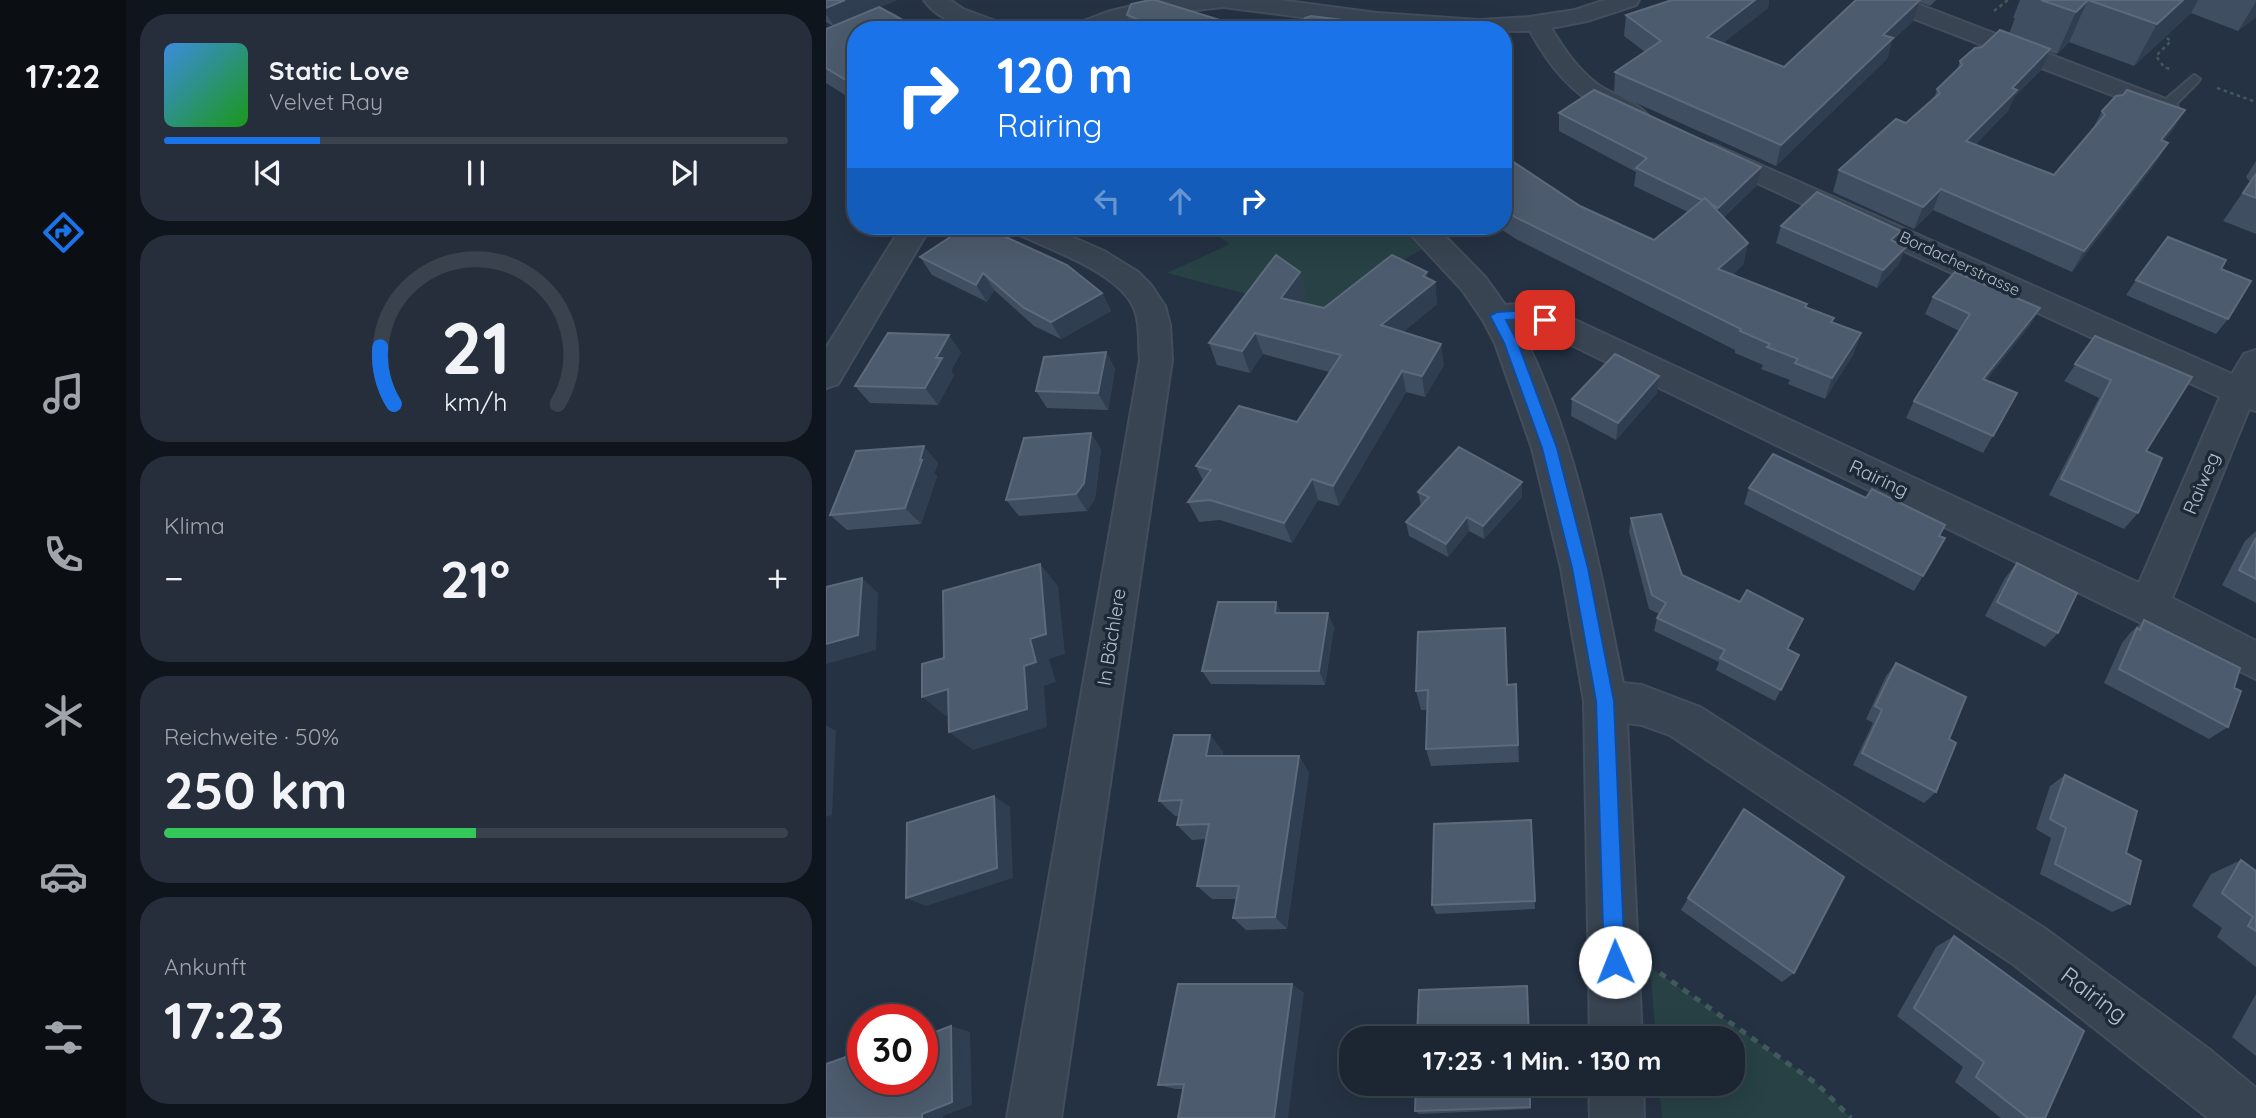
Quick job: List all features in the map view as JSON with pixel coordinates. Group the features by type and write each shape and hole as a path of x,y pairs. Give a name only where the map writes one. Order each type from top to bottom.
{"street":[{"path":"935,0 955,14 974,21"},
{"path":"1102,21 1118,14 1178,2 1223,0 1389,21"},
{"path":"1512,24 1538,24 1577,16 1628,0"},
{"path":"1886,0 2165,107"},
{"name":"Bordacherstrasse","path":"1538,24 1555,56 1570,76 1606,102 1679,137 2250,384"},
{"path":"826,376 911,235"},
{"name":"In Bächlere","path":"1034,1118 1156,360 1150,308 1136,286 1101,263 1042,235"},
{"path":"1426,235 1466,275 1497,316 1511,343 1550,448 1580,568 1605,701 1616,1026"},
{"name":"Rairing","path":"1497,316 1528,314 1560,326 2149,606 2256,661"},
{"name":"Raiweg","path":"2149,606 2250,384"},
{"name":"Rairing","path":"1605,701 1642,705 1685,721 2030,947 2190,1068 2250,1118"},
{"path":"1616,1096 1617,1118"}],"lane":[{"path":"2165,107 2194,79"}],"path":[{"path":"2155,32 2171,41 2156,56 2164,67 2256,102"},
{"path":"1614,937 1650,967 1817,1084 1851,1118"}],"green space":[{"path":"1216,235 1408,235 1423,249 1359,284 1330,316 1167,273 1230,244"},
{"path":"1650,967 1734,1026 1655,1026"},
{"path":"1745,1034 1817,1084 1851,1118 1662,1118 1660,1096 1745,1096"}],"building":[{"path":"826,0 845,0 826,8"},
{"path":"1155,0 1223,21 1141,21 1127,15 1131,4"},
{"path":"1672,0 1755,0 1707,37 1784,67 1856,0 1920,0 1883,35 1893,38 1781,145 1615,72 1661,41 1626,15"},
{"path":"2041,0 2088,0 2076,12"},
{"path":"2088,0 2183,0 2157,24"},
{"path":"879,7 905,21 847,21 847,81 826,68 826,29"},
{"path":"1311,16 1351,21 1302,21"},
{"path":"2000,30 2050,49 2012,88 2017,90 1966,141 2054,175 2105,115 2102,111 2116,96 2123,95 2127,90 2185,110 2161,140 2168,143 2084,251 1941,189 1923,207 1839,170 1896,119 1906,123 1940,93 1937,89 1962,65 1960,61 1975,48 1982,47"},
{"path":"1594,90 1761,167 1718,208 1705,198 1702,200 1636,168 1647,158 1559,113"},
{"path":"1512,161 1580,206 1654,240 1705,198 1748,243 1718,269 1807,304 1805,307 1834,318 1831,322 1861,333 1832,378 1795,363 1798,359 1767,347 1770,344 1512,215"},
{"path":"2256,174 2256,198 2243,193"},
{"path":"1817,192 1901,231 1891,240 1906,247 1883,270 1781,226"},
{"path":"953,235 1002,235 1067,265 1102,293 1051,322 1024,308 983,273 976,285 920,257"},
{"path":"2168,237 2226,260 2221,269 2251,281 2228,319 2136,280"},
{"path":"1276,255 1300,272 1281,298 1324,308 1392,255 1427,272 1423,276 1435,282 1381,325 1441,344 1422,376 1402,371 1333,486 1312,479 1284,523 1210,500 1188,502 1211,470 1196,466 1239,406 1297,422 1341,355 1255,333 1242,351 1209,343"},
{"path":"1955,272 2040,308 1983,379 2017,393 1993,436 1914,401 1970,314 1933,297"},
{"path":"888,333 949,335 936,358 942,358 925,388 855,386"},
{"path":"2095,336 2192,377 2146,451 2162,458 2138,513 2061,479 2111,380 2075,364"},
{"path":"1106,352 1098,393 1036,391 1044,357"},
{"path":"1615,354 1659,376 1618,423 1572,399"},
{"path":"1091,433 1084,483 1076,494 1006,500 1024,438"},
{"path":"924,446 922,460 905,508 830,515 856,451"},
{"path":"1459,447 1522,482 1483,526 1467,517 1446,544 1406,522 1429,497 1418,492"},
{"path":"1773,454 1866,498 1872,489 1945,525 1939,536 1945,538 1923,576 1749,488"},
{"path":"1661,514 1682,575 1740,602 1747,590 1803,619 1787,649 1799,655 1781,690 1720,658 1725,650 1657,618 1666,603 1652,595 1631,518"},
{"path":"2256,538 2256,579 2239,570"},
{"path":"2017,563 2077,593 2058,633 1997,602"},
{"path":"1040,564 1046,634 1030,639 1036,662 1024,666 1027,709 949,732 948,689 922,697 922,664 944,658 943,591"},
{"path":"862,578 858,635 826,644 826,587"},
{"path":"1218,602 1276,602 1275,613 1328,613 1319,671 1202,671"},
{"path":"2144,620 2240,668 2234,688 2241,691 2228,727 2119,669 2137,628 2140,630"},
{"path":"1505,628 1507,685 1516,684 1518,745 1426,749 1428,690 1416,691 1418,632"},
{"path":"1896,663 1966,697 1949,739 1956,743 1936,792 1862,753 1882,710 1875,706"},
{"path":"1174,735 1210,735 1206,756 1299,756 1275,917 1233,918 1239,886 1197,886 1209,824 1177,825 1182,800 1159,801"},
{"path":"2065,775 2137,811 2126,853 2141,861 2130,904 2055,864 2066,828 2050,819"},
{"path":"994,796 997,868 906,898 907,823"},
{"path":"1744,809 1844,877 1794,973 1688,898"},
{"path":"1531,820 1535,901 1432,905 1434,824"},
{"path":"2241,860 2256,871 2256,931 2248,926 2253,917 2222,893"},
{"path":"1954,936 2084,1031 2045,1118 2028,1118 1976,1077 1984,1062 1914,1008"},
{"path":"1178,984 1292,984 1274,1118 1178,1118 1184,1084 1158,1085"},
{"path":"1527,986 1529,1026 1418,1026 1419,990"},
{"path":"951,1026 952,1102 922,1114 922,1118 826,1118 826,1064 847,1057 847,1095 938,1095 938,1031"},
{"path":"1416,1096 1530,1096 1530,1107 1415,1111"}],"route":[{"path":"1545,320 1528,314 1497,316 1511,343 1550,448 1580,568 1605,701 1615,962"}]}
